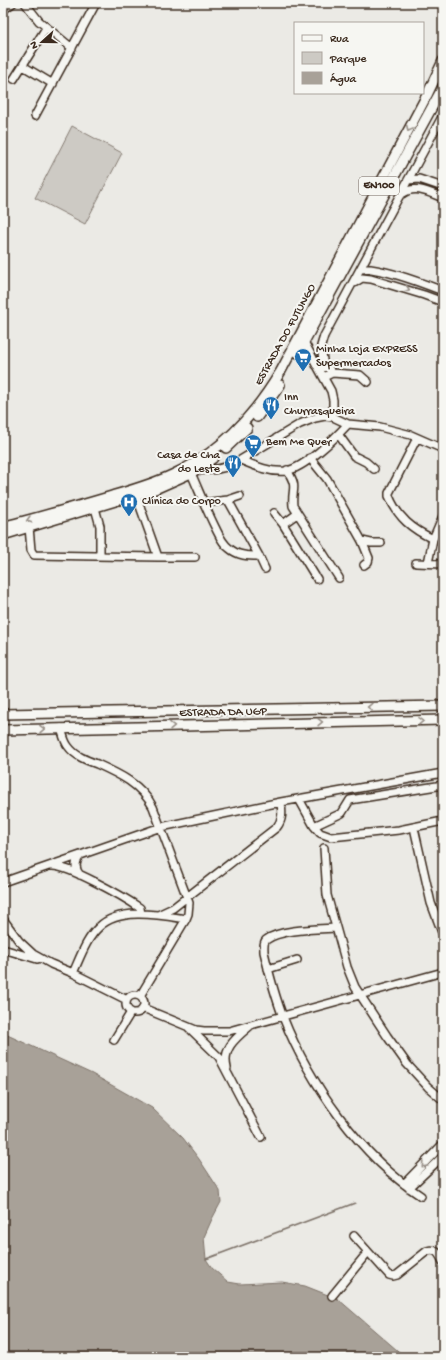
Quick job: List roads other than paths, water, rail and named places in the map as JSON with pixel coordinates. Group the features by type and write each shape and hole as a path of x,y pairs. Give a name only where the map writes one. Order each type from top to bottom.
{"main road":[{"name":"ESTRADA DO FUTUNGO","path":"3,527 122,493 168,477 203,457 220,445 240,426 261,402 281,371 428,95 443,61"},
{"name":"ESTRADA DO FUTUNGO","path":"3,535 155,489 193,471 225,449 252,422 275,393 443,87"},
{"path":"3,714 443,706"},
{"name":"ESTRADA DA UGP","path":"3,730 443,720"}],"street":[{"path":"3,10 14,3"},
{"path":"25,3 46,28 72,48"},
{"path":"35,116 96,3"},
{"path":"14,79 46,28"},
{"path":"23,66 53,84"},
{"path":"318,367 323,360 321,346 324,336 443,115"},
{"path":"416,166 419,177 423,180"},
{"path":"408,180 419,179 443,187"},
{"path":"408,180 417,189 443,198"},
{"path":"400,196 409,190 417,189"},
{"path":"370,252 371,262 376,270"},
{"path":"361,269 367,268 404,277 443,291"},
{"path":"361,269 366,276 371,279"},
{"path":"353,284 362,278 371,279 443,302"},
{"path":"304,342 331,391 333,400 333,417"},
{"path":"318,367 327,366 332,373"},
{"path":"324,377 332,373 360,374 368,382"},
{"path":"259,556 240,555 230,549 223,542 203,503 193,471 222,469 241,460 300,424 325,416 333,417 348,424 380,427 418,438 443,449"},
{"path":"241,460 263,468 274,470 296,468 310,458 348,424"},
{"path":"338,434 354,456 366,462 374,469"},
{"path":"418,438 389,493 389,496 402,519 417,531 433,539"},
{"path":"310,458 327,479 362,541 369,558 368,562 364,565"},
{"path":"287,470 295,484 292,499 293,506 339,578"},
{"path":"136,495 158,557"},
{"path":"203,503 228,500 240,496"},
{"path":"228,500 265,569"},
{"path":"95,508 100,526 100,556"},
{"path":"274,512 317,578"},
{"path":"283,524 297,514"},
{"path":"428,563 433,539 441,525 443,516"},
{"path":"30,527 31,550 34,555 195,557"},
{"path":"362,541 381,543"},
{"path":"416,563 443,564"},
{"path":"61,728 67,746 75,754 120,775 140,789 148,797 190,903 186,919 140,996"},
{"path":"3,882 161,827 281,802 443,773"},
{"path":"314,826 342,813 350,800 443,785"},
{"path":"299,799 314,826 320,833 331,837 399,830 443,821"},
{"path":"158,915 174,908 277,827 282,817 281,802"},
{"path":"415,832 431,903 443,935"},
{"path":"324,848 327,895 347,967 360,994 407,1064 428,1087 443,1100"},
{"path":"82,876 77,871 76,864 78,858 83,854"},
{"path":"47,866 54,866 82,876 119,894 140,908 140,914"},
{"path":"73,973 90,938 99,927 107,921 115,918 140,914 186,919"},
{"path":"3,919 19,940 33,954 51,964"},
{"path":"336,928 301,929 266,940 264,944 268,969 283,1016 300,1052 327,1100 360,1142 406,1186 421,1196"},
{"path":"3,949 28,956 73,973 127,1000"},
{"path":"268,969 297,960"},
{"path":"143,1008 187,1027 204,1031 229,1031 443,972"},
{"path":"131,1012 126,1005 127,1000 131,996 140,996"},
{"path":"131,1012 139,1012 143,1008 144,1003 140,996"},
{"path":"114,1040 131,1012"},
{"path":"229,1074 226,1062 227,1050 233,1041 252,1024"},
{"path":"187,1027 218,1057 229,1074 261,1137"},
{"path":"406,1186 443,1144"},
{"path":"406,1186 443,1156"},
{"path":"354,1236 390,1275 393,1276 397,1275 427,1251 435,1250 441,1253 443,1262"},
{"path":"332,1296 368,1252"}],"water":[{"path":"3,1033 92,1074 152,1108 183,1138 220,1191 221,1202 204,1237 206,1259 212,1268 228,1282 240,1284 282,1282 305,1286 338,1299 405,1357 3,1357"}],"waterway":[{"path":"206,1259 355,1203"}],"place":[{"name":"Minha Loja EXPRESS Supermercados","path":"303,372"},
{"name":"Inn Churrasqueira","path":"271,420"},
{"name":"Bem Me Quer","path":"253,458"},
{"name":"Casa de Cha do Leste","path":"233,478"},
{"name":"Clínica do Corpo","path":"129,517"}]}
